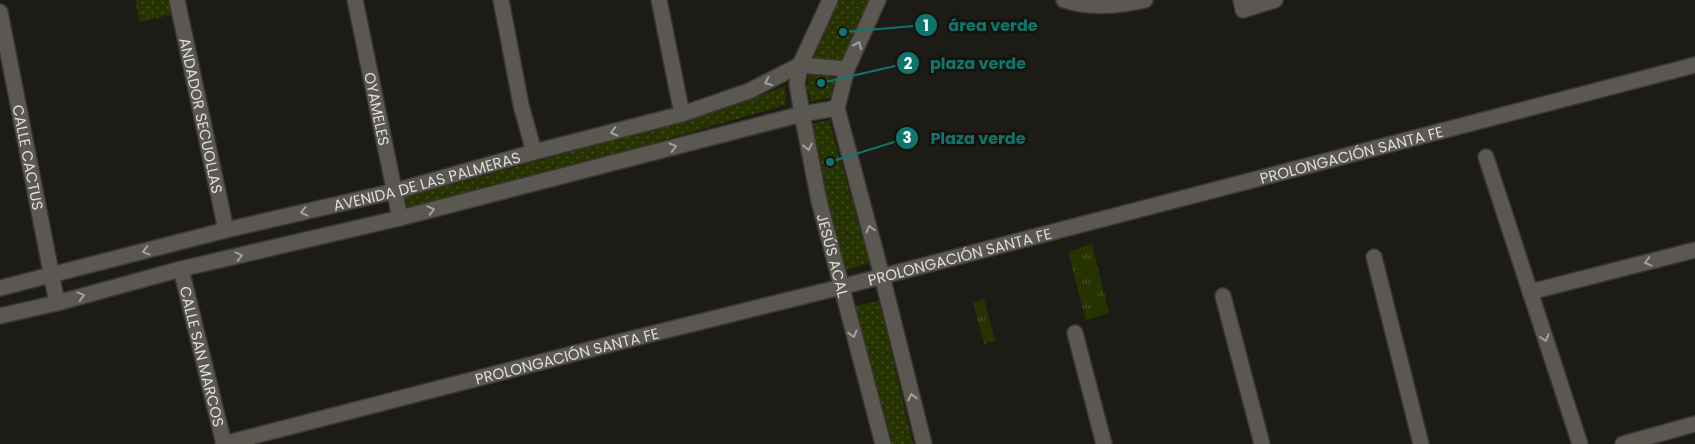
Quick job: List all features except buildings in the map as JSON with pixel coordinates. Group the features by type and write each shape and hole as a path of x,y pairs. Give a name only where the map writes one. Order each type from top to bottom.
{"street":[{"name":"ANDADOR SECUOLLAS","path":"177,0 226,230"},
{"name":"OYAMELES","path":"355,0 400,218"},
{"path":"501,0 521,106 534,152"},
{"path":"659,0 682,114"},
{"name":"JESÚS ACAL","path":"830,0 800,64 797,84 819,201 883,444"},
{"path":"878,0 847,69 837,108 924,444"},
{"path":"1064,0 1076,4 1122,6 1145,0"},
{"path":"1242,5 1274,0"},
{"name":"CALLE CACTUS","path":"0,12 57,303"},
{"name":"AVENIDA DE LAS PALMERAS","path":"0,288 226,230 395,191 534,152 682,114 749,91 800,64"},
{"path":"800,64 847,69"},
{"name":"PROLONGACIÓN SANTA FE","path":"223,444 841,287 1695,65"},
{"name":"AVENIDA DE LAS PALMERAS","path":"0,316 57,303 181,269 400,218 802,114 837,108"},
{"path":"1486,157 1580,444"},
{"path":"1530,292 1695,250"},
{"path":"1374,257 1421,444"},
{"name":"CALLE SAN MARCOS","path":"181,269 223,444"},
{"path":"1223,296 1262,444"},
{"path":"1075,332 1104,444"},
{"path":"1623,444 1695,424"}],"green space":[{"path":"135,0 181,0 183,12 140,22"},
{"path":"840,0 875,0 847,64 811,63"},
{"path":"809,74 835,77 833,97 811,102 807,89"},
{"path":"785,86 786,105 608,156 407,210 402,198 713,113"},
{"path":"829,120 870,263 842,271 833,239 811,124"},
{"path":"1092,244 1109,313 1086,320 1068,252"},
{"path":"984,299 995,341 984,344 973,303"},
{"path":"879,301 913,444 892,444 855,306"}],"place":[{"name":"área verde","path":"843,32"},
{"name":"plaza verde","path":"821,83"},
{"name":"Plaza verde","path":"830,162"}]}
